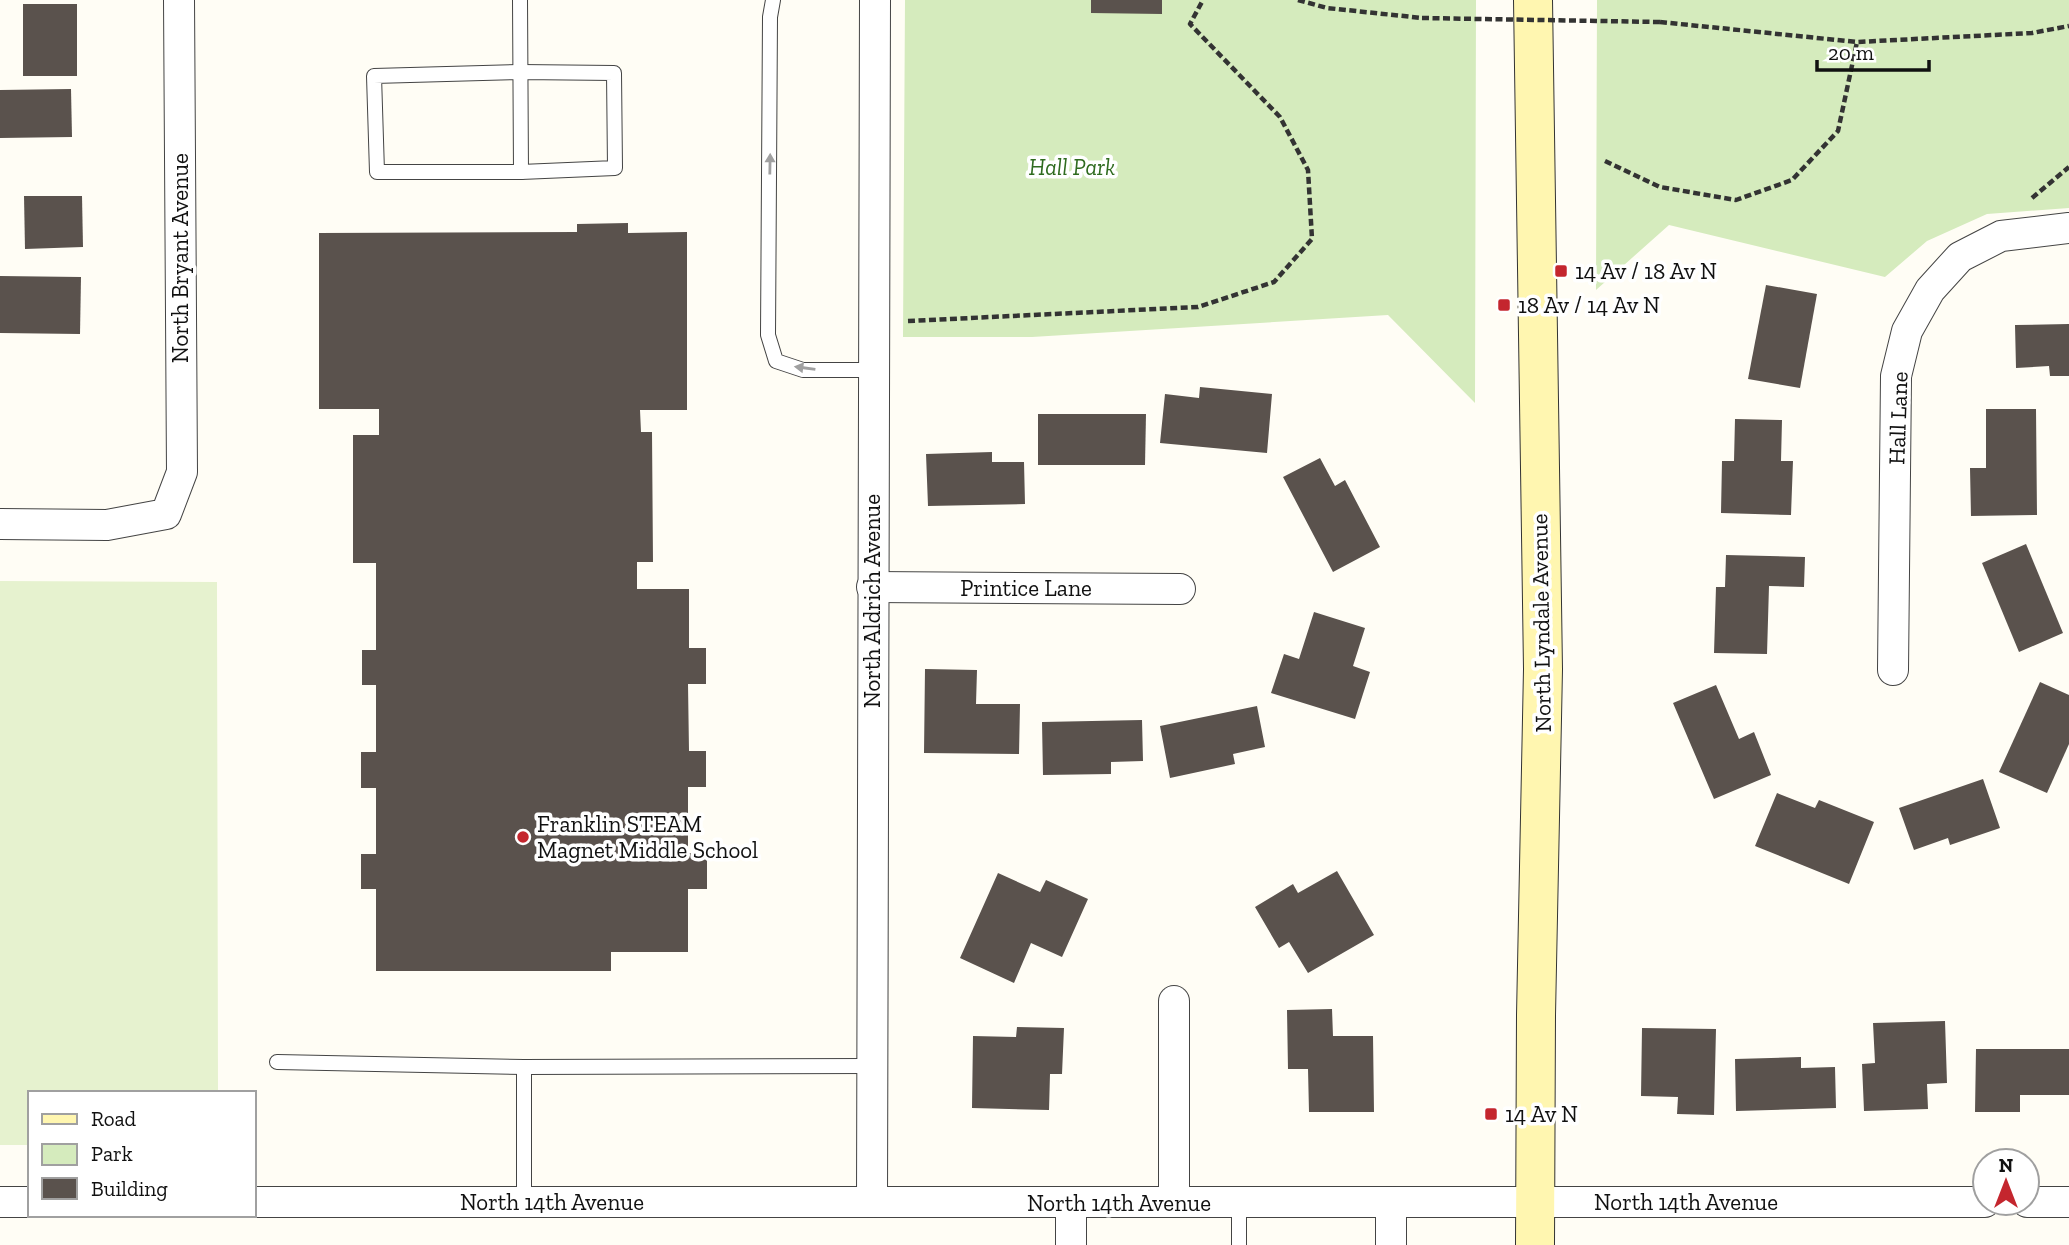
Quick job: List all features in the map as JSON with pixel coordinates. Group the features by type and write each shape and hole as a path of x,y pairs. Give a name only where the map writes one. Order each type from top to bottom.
{"street":[{"name":"North Bryant Avenue","path":"0,524 107,525 166,514 182,472 179,0"},
{"name":"North Aldrich Avenue","path":"872,1202 875,0"},
{"name":"North Lyndale Avenue","path":"1532,0 1543,669 1536,1015 1535,1245"},
{"name":"Hall Lane","path":"1893,670 1896,376 1906,331 1930,290 1960,257 2001,236 2069,228"},
{"name":"Printice Lane","path":"872,587 1180,589"},
{"path":"1174,1001 1174,1202"},
{"path":"0,1202 28,1202"},
{"name":"North 14th Avenue","path":"256,1202 1971,1202"},
{"path":"1391,1202 1391,1245"},
{"path":"2041,1202 2069,1202"},
{"path":"1071,1204 1071,1245"}],"lane":[{"path":"520,0 521,172"},
{"path":"774,0 771,17 768,335 776,361 803,369 873,370"},
{"path":"520,72 614,73 615,168 521,172 377,172 374,76 520,72"},
{"path":"278,1062 524,1067 872,1066"},
{"path":"524,1067 524,1202"},
{"path":"1239,1202 1239,1245"}],"path":[{"path":"903,322 1198,307 1273,282 1312,239 1308,170 1280,117 1190,24 1203,0"},
{"path":"1298,0 1326,8 1422,18 1660,22 1857,42 2032,33 2069,26"},
{"path":"1605,161 1660,187 1736,200 1792,180 1838,131 1857,42"},
{"path":"2025,204 2069,167"}],"green space":[{"name":"Hall Park","path":"905,0 1476,0 1475,403 1388,315 1032,337 903,337"},
{"path":"1597,0 2069,0 2069,208 1987,214 1927,241 1885,277 1669,225 1596,290"},
{"path":"0,581 217,582 218,1091 28,1091 28,1145 0,1145"}],"building":[{"path":"1091,0 1162,0 1162,14 1091,13"},
{"path":"23,4 77,4 77,76 23,76"},
{"path":"71,89 72,137 0,138 0,90"},
{"path":"24,196 82,196 83,247 25,249"},
{"path":"628,223 628,233 687,232 687,410 640,410 641,432 652,432 653,562 637,562 637,589 689,589 689,648 706,648 706,684 688,684 689,751 706,751 706,787 688,787 688,853 707,853 707,889 688,889 688,952 611,952 611,971 376,971 376,889 361,889 361,854 376,854 376,788 361,788 361,752 376,752 376,685 362,685 362,650 376,650 376,563 353,563 353,435 379,435 379,409 319,409 319,233 577,232 577,224"},
{"path":"0,276 81,277 80,334 0,333"},
{"path":"1766,285 1817,294 1800,388 1748,379"},
{"path":"2069,324 2069,376 2050,376 2049,366 2016,368 2015,325"},
{"path":"1200,387 1272,394 1267,453 1160,443 1165,394 1199,398"},
{"path":"1986,409 2036,409 2037,515 1971,516 1970,468 1986,468"},
{"path":"1038,414 1146,414 1145,465 1038,465"},
{"path":"1735,419 1782,420 1781,461 1793,461 1791,515 1721,513 1722,461 1734,461"},
{"path":"992,452 992,462 1024,462 1025,504 928,506 926,454"},
{"path":"1320,458 1335,486 1345,480 1380,547 1333,572 1283,477"},
{"path":"2026,544 2063,633 2019,652 1982,563"},
{"path":"1726,555 1805,557 1804,587 1769,586 1767,654 1714,653 1716,587 1725,587"},
{"path":"1314,612 1365,628 1353,666 1370,672 1355,719 1271,693 1284,654 1299,659"},
{"path":"925,669 977,670 976,704 1020,704 1019,754 924,753"},
{"path":"2040,682 2069,695 2069,744 2047,793 1999,772"},
{"path":"1716,685 1739,739 1754,732 1771,775 1714,799 1673,703"},
{"path":"1257,706 1265,747 1233,754 1235,764 1170,778 1160,726"},
{"path":"1142,720 1143,761 1111,762 1111,774 1043,775 1042,722"},
{"path":"1983,779 2000,828 1950,845 1948,838 1914,850 1899,808"},
{"path":"1777,793 1815,808 1819,800 1874,822 1849,884 1755,846"},
{"path":"1337,871 1374,935 1308,973 1289,942 1279,948 1255,907 1293,884 1298,893"},
{"path":"998,873 1040,892 1046,880 1088,899 1062,957 1031,943 1014,983 960,958"},
{"path":"1332,1009 1333,1036 1373,1036 1374,1112 1309,1112 1308,1069 1288,1069 1287,1010"},
{"path":"1945,1021 1947,1083 1927,1084 1928,1109 1864,1111 1862,1064 1875,1063 1873,1023"},
{"path":"1017,1027 1064,1028 1062,1074 1050,1074 1049,1110 972,1108 973,1036 1016,1037"},
{"path":"1642,1028 1716,1029 1714,1115 1677,1114 1678,1097 1641,1096"},
{"path":"1976,1049 2069,1049 2069,1095 2020,1095 2020,1112 1975,1112"},
{"path":"1801,1057 1801,1068 1835,1067 1836,1108 1736,1111 1735,1059"}],"place":[{"name":"14 Av / 18 Av N","path":"1561,271"},
{"name":"18 Av / 14 Av N","path":"1504,305"},
{"name":"Franklin STEAM Magnet Middle School","path":"523,837"},
{"name":"14 Av N","path":"1491,1114"}]}
